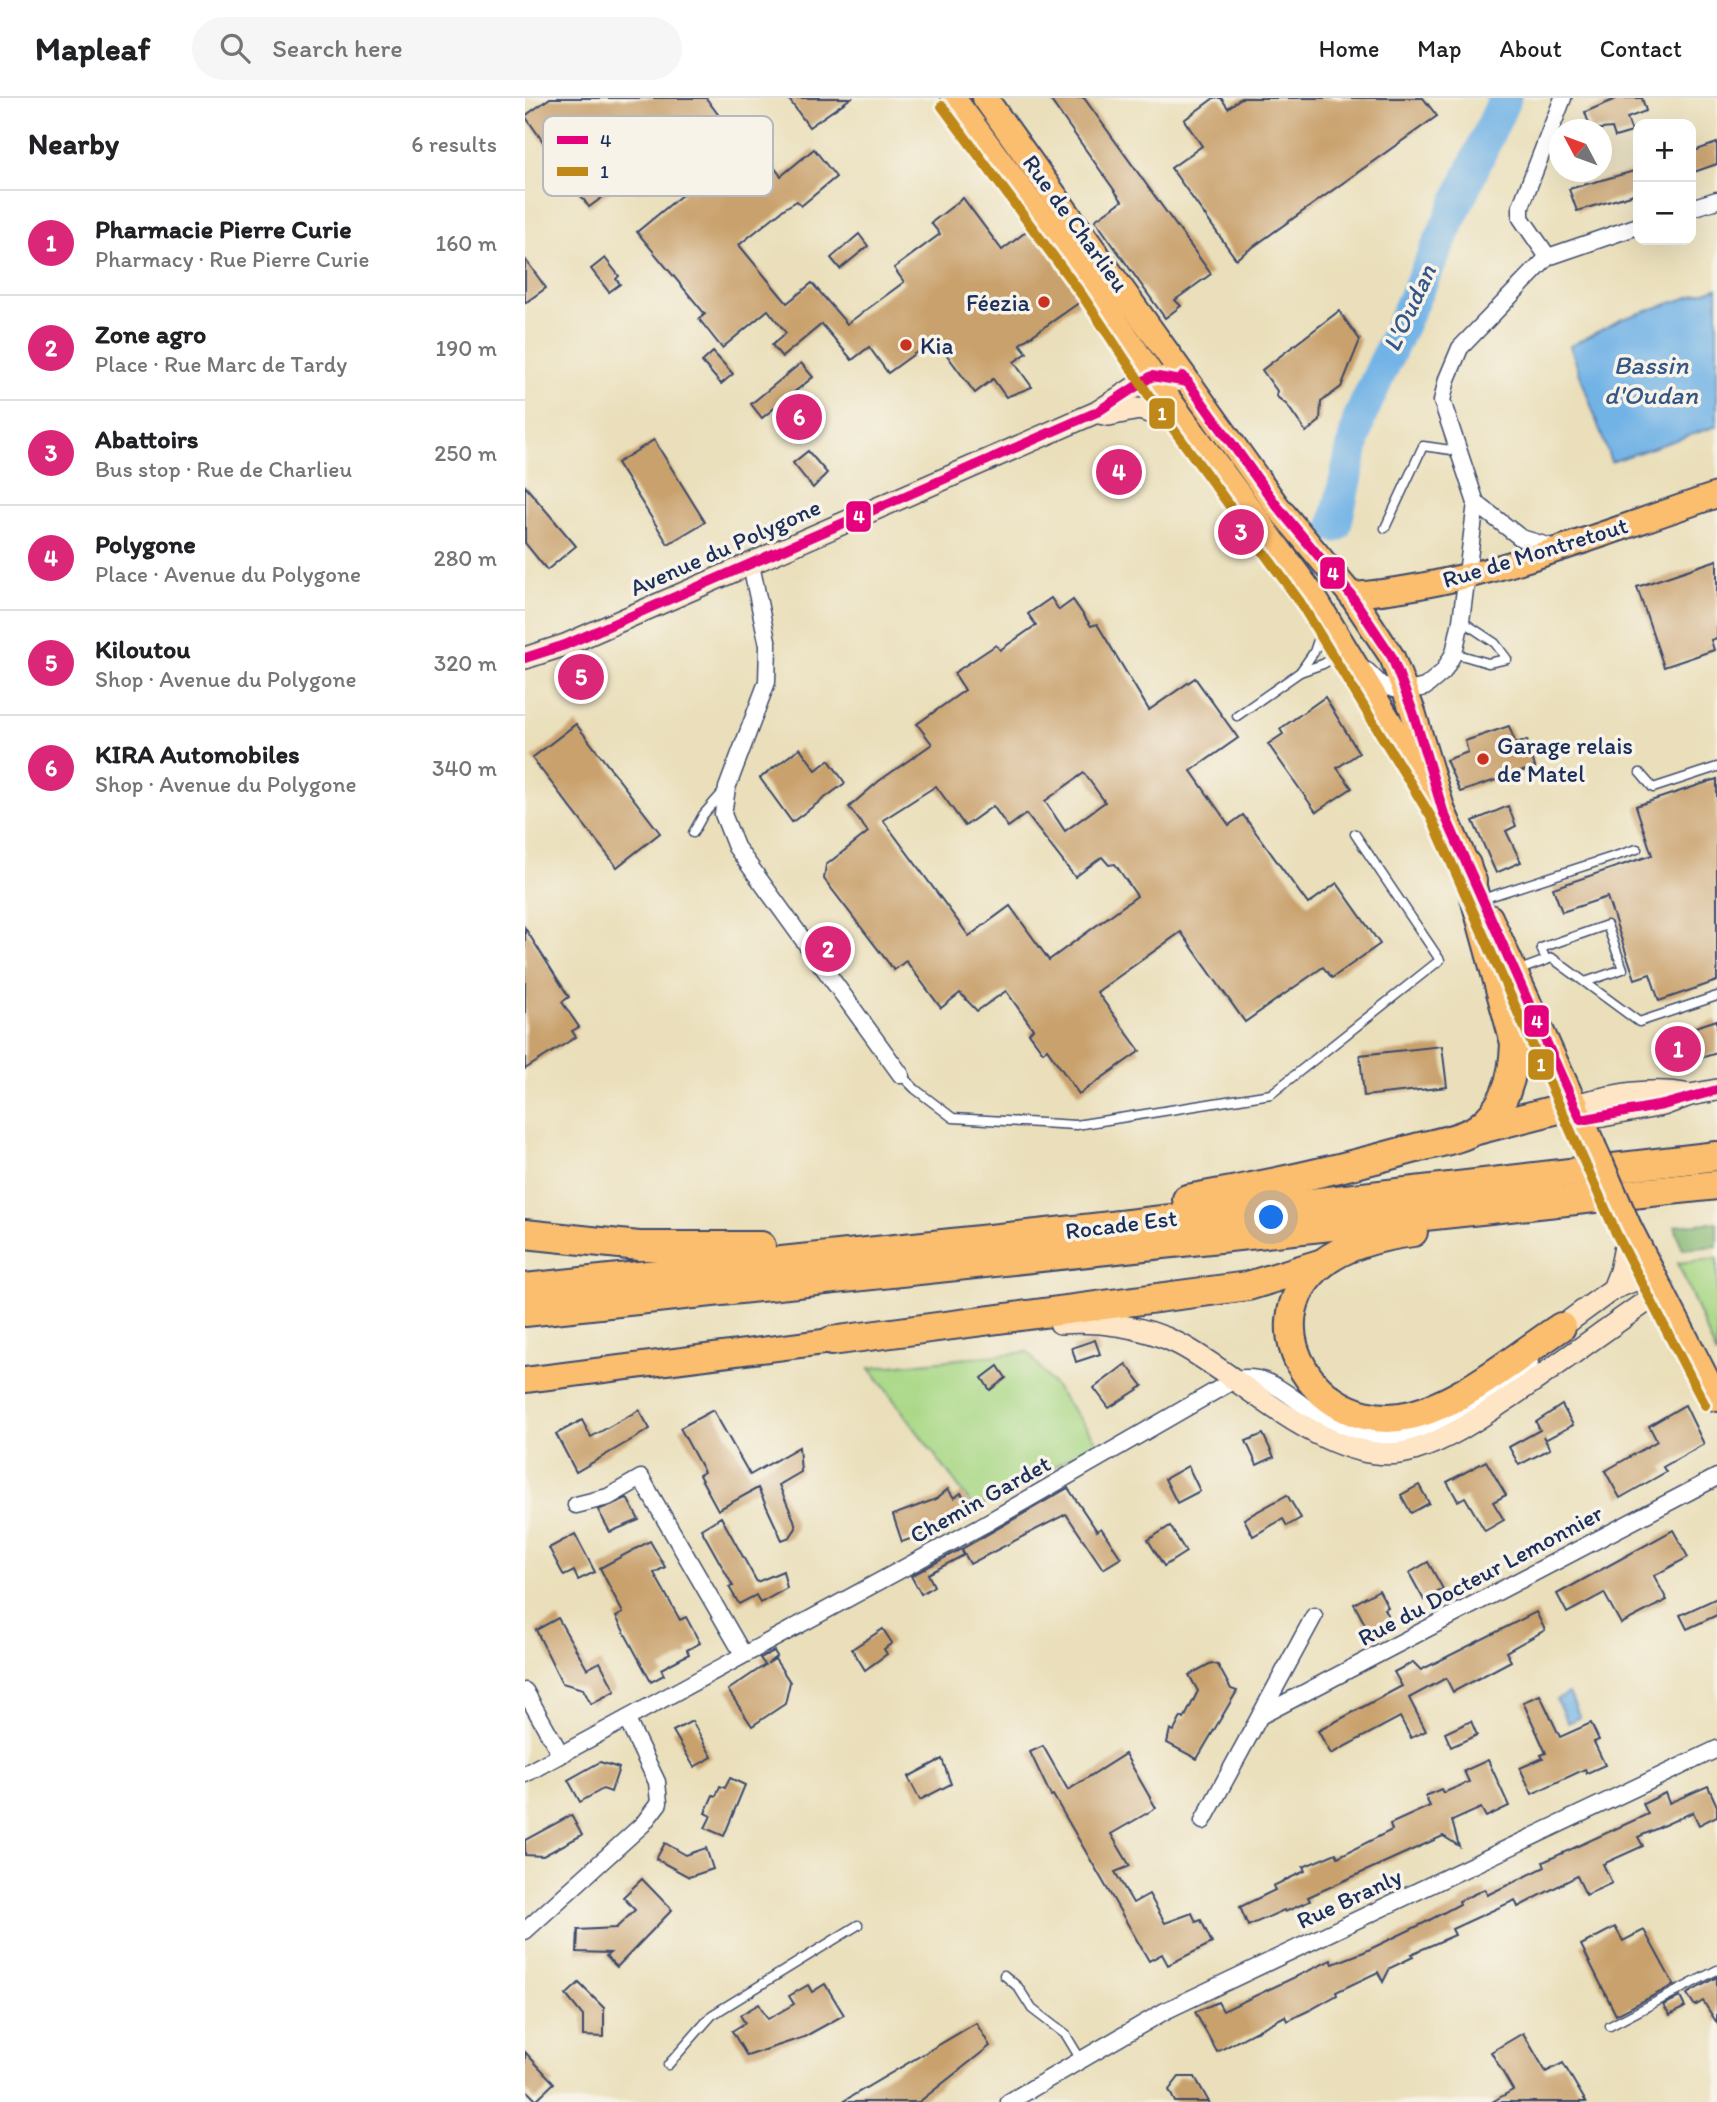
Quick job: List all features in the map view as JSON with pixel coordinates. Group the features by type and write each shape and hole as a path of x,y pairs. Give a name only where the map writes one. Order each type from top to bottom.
{"highway":[{"path":"1466,865 1515,1044 1508,1088 1499,1104 1476,1130"},
{"path":"1093,1228 1115,1212 1333,1171 1476,1130 1578,1113"},
{"name":"Rocade Est","path":"806,1261 865,1251 1093,1228 1717,1156"},
{"name":"Rocade Est","path":"525,1288 738,1266 1511,1206 1717,1185"},
{"path":"831,1341 1248,1286 1323,1263 1366,1242 1390,1235 1482,1222 1511,1206"},
{"path":"525,1234 639,1246 738,1266 806,1261"},
{"path":"1323,1263 1310,1277 1296,1304 1292,1336 1296,1354 1319,1390 1352,1413 1371,1418 1408,1416 1444,1403 1561,1327"},
{"name":"Rocade Est","path":"525,1312 738,1266"}],"main road":[{"name":"Rue de Charlieu","path":"953,98 1093,287 1152,376 1326,616 1443,811"},
{"name":"Rue de Charlieu","path":"985,98 1276,506 1351,595 1392,657 1443,811 1466,865 1629,1227 1717,1399"},
{"name":"Rue de Montretout","path":"1351,595 1384,593 1466,576 1717,495"},
{"path":"525,1380 831,1341"}],"street":[{"path":"1548,257 1521,218 1521,206 1563,98"},
{"path":"1696,206 1717,200"},
{"path":"1347,649 1381,685 1405,692 1425,687 1443,672 1454,653 1461,621 1476,503 1442,401 1447,379 1460,348 1548,257 1633,228"},
{"path":"1165,349 1161,364 1152,376 1188,382"},
{"name":"Avenue du Polygone","path":"525,658 565,645 1097,412 1152,376"},
{"name":"Avenue du Polygone","path":"1097,412 1109,415 1139,409 1187,423"},
{"path":"1476,503 1521,538 1555,548"},
{"path":"751,565 768,645 767,682 727,788 723,814 736,847 901,1074"},
{"path":"1326,616 1351,595"},
{"path":"525,642 565,645"},
{"path":"1578,1113 1618,1094 1664,1090 1690,1095 1717,1090"},
{"path":"1613,1289 1620,1271 1629,1227"},
{"path":"1236,1379 1250,1377 1267,1380 1345,1431 1375,1438 1403,1438 1454,1420 1538,1356 1561,1327 1613,1289 1635,1280 1661,1287"},
{"path":"831,1341 1083,1321 1100,1322 1177,1343 1327,1439 1358,1450 1388,1453 1410,1451 1461,1430 1661,1287"},
{"name":"Chemin Gardet","path":"525,1774 983,1525 1236,1379"},
{"name":"Rue du Docteur Lemonnier","path":"1263,1714 1717,1477"},
{"path":"576,1505 608,1497 641,1478 743,1654"},
{"path":"1203,1821 1314,1616"},
{"path":"525,1691 560,1753"},
{"path":"525,1931 643,1824 659,1803 657,1782 627,1720"},
{"name":"Rue Branly","path":"1009,2102 1165,2011 1717,1749"}],"lane":[{"path":"1385,528 1423,446 1458,451"},
{"path":"1300,673 1314,652 1326,616"},
{"path":"1454,653 1488,663 1507,659 1495,643 1461,621"},
{"path":"1237,716 1300,673 1324,664 1347,649"},
{"path":"1640,773 1653,788 1717,767"},
{"path":"693,834 703,815 727,788"},
{"path":"901,1074 915,1089 953,1118 1076,1125 1271,1094 1440,960 1355,834"},
{"path":"1482,899 1637,849"},
{"path":"1546,960 1541,948 1607,925 1623,969 1585,982"},
{"path":"1514,972 1552,958 1639,1022 1717,996"},
{"path":"668,2065 712,2015 858,1925"},
{"path":"1610,2026 1717,1970"},
{"path":"1005,1975 1018,1987 1032,2009 1066,2035 1081,2060"}],"green space":[{"path":"1717,1222 1717,1246 1682,1249 1675,1226"},
{"path":"1717,1258 1717,1356 1678,1263"},
{"path":"1028,1352 1098,1443 975,1509 870,1368"}],"water":[{"name":"Bassin d'Oudan","path":"1717,288 1717,426 1611,462 1570,346 1622,319"},
{"path":"1569,1693 1580,1717 1568,1723 1556,1699"}],"building":[{"path":"550,98 706,98 719,116 543,116 543,142 525,116"},
{"path":"788,98 851,98 809,127"},
{"path":"1049,98 1084,98 1211,274 1175,300 1181,306 1165,318 1095,220 1122,201"},
{"path":"1214,98 1221,98 1228,108 1241,98 1423,98 1437,116 1236,259 1171,168 1202,146 1184,120"},
{"path":"1618,98 1642,98 1646,111 1627,118 1632,132 1615,137 1612,119 1587,119 1585,112"},
{"path":"1717,143 1717,164 1696,171 1696,150"},
{"path":"814,149 836,177 801,206 797,201 785,208 739,245 787,303 812,283 847,324 904,282 894,268 940,234 931,223 963,198 1002,250 1031,228 1083,300 1020,344 1027,353 1014,362 1032,387 1006,397 993,379 975,393 935,339 888,373 869,347 852,360 822,324 782,357 772,345 786,333 768,310 722,348 699,319 705,314 637,232 681,196 773,196 773,166 781,176"},
{"path":"1633,171 1633,194 1577,211 1569,189 1594,182 1612,182 1612,177"},
{"path":"581,196 604,196 589,207"},
{"path":"859,234 868,246 840,269 831,258"},
{"path":"605,258 619,276 616,279 620,284 609,292 591,269"},
{"path":"525,259 546,288 525,303"},
{"path":"1339,311 1360,340 1341,387 1321,402 1320,421 1306,432 1287,405 1276,396 1277,391 1262,370"},
{"path":"713,352 733,374 721,384 702,362"},
{"path":"801,363 813,377 762,418 751,404"},
{"path":"654,440 705,522 668,544 617,463"},
{"path":"808,451 827,473 813,488 793,463"},
{"path":"525,486 576,546 547,570 525,543"},
{"path":"1717,560 1717,638 1711,640 1714,650 1664,667 1637,587"},
{"path":"1051,598 1059,610 1073,600 1091,626 1097,624 1149,710 1195,678 1238,738 1191,771 1229,825 1243,815 1308,904 1337,883 1380,944 1332,978 1323,967 1245,1022 1181,932 1097,992 1140,1051 1079,1094 1047,1049 1043,1052 1029,1033 1033,1029 1006,991 977,1011 960,993 941,1008 906,961 894,970 824,879 826,865 868,832 849,807 879,781 932,744 917,724 965,690 954,673 996,645 1000,650 1036,625 1028,614","holes":["1084,773 1105,802 1065,831 1045,801","936,786 965,826 993,806 1008,827 1026,814 1075,877 1102,857 1109,865 1115,864 1137,896 1049,960 1010,906 969,936 883,820"]},
{"path":"1325,697 1359,753 1337,768 1352,788 1316,812 1268,744 1283,734 1280,729"},
{"path":"576,724 660,833 617,867 532,758"},
{"path":"1509,726 1516,744 1527,740 1535,767 1460,792 1446,760 1468,752 1465,741"},
{"path":"800,748 816,770 829,760 845,783 792,822 760,778"},
{"path":"1717,779 1717,981 1659,1001 1650,974 1635,979 1607,897 1562,912 1553,888 1652,855 1636,806"},
{"path":"1508,806 1516,826 1506,831 1521,862 1496,873 1473,821"},
{"path":"525,928 569,997 562,1002 579,1027 572,1031 576,1037 525,1069"},
{"path":"1717,1020 1717,1053 1672,1067 1662,1038"},
{"path":"1442,1046 1447,1087 1364,1096 1360,1055"},
{"path":"1095,1340 1100,1354 1076,1362 1072,1348"},
{"path":"1126,1364 1143,1386 1109,1408 1094,1388"},
{"path":"998,1366 1006,1378 990,1390 982,1378"},
{"path":"1562,1405 1573,1425 1545,1440 1550,1449 1519,1465 1509,1447 1540,1430 1536,1422"},
{"path":"1685,1405 1704,1444 1663,1467 1666,1472 1620,1498 1605,1471 1657,1441 1649,1426"},
{"path":"639,1410 650,1429 576,1472 556,1434 582,1420 591,1437"},
{"path":"713,1410 750,1475 799,1447 801,1472 779,1485 796,1528 790,1537 782,1540 758,1488 718,1510 699,1475 704,1472 680,1428"},
{"path":"1263,1434 1274,1457 1257,1465 1246,1441"},
{"path":"1486,1461 1506,1495 1493,1502 1504,1520 1485,1531 1465,1497 1458,1501 1447,1482"},
{"path":"1188,1466 1200,1491 1177,1503 1165,1479"},
{"path":"1419,1485 1429,1503 1411,1513 1401,1495"},
{"path":"1068,1488 1097,1531 1101,1528 1121,1558 1103,1569 1066,1514 970,1564 962,1549"},
{"path":"948,1489 954,1498 961,1493 970,1506 949,1519 951,1524 902,1542 893,1515 936,1499"},
{"path":"1287,1495 1301,1518 1287,1526 1283,1519 1253,1536 1244,1519"},
{"path":"627,1498 639,1520 610,1532 598,1510"},
{"path":"721,1517 757,1582 783,1571 787,1588 760,1603 756,1595 739,1604 729,1587 733,1586 701,1529"},
{"path":"1170,1526 1186,1552 1164,1566 1148,1540"},
{"path":"1673,1530 1688,1557 1654,1576 1667,1600 1621,1624 1604,1593 1567,1613 1557,1594"},
{"path":"575,1534 595,1572 578,1580 574,1571 564,1576 549,1548"},
{"path":"650,1541 665,1567 654,1573 680,1620 686,1617 700,1643 687,1650 689,1654 661,1669 664,1675 651,1682 616,1617 623,1613 600,1568"},
{"path":"961,1549 964,1555 928,1574 934,1586 921,1594 911,1576"},
{"path":"1428,1562 1443,1589 1424,1600 1409,1573"},
{"path":"1379,1590 1388,1607 1384,1609 1389,1618 1368,1630 1354,1604"},
{"path":"1717,1598 1717,1615 1687,1629 1680,1615"},
{"path":"1536,1612 1545,1630 1506,1652 1511,1661 1453,1692 1446,1678 1409,1698 1426,1731 1411,1738 1400,1717 1331,1754 1318,1731 1402,1686 1394,1672 1413,1662 1421,1670"},
{"path":"558,1618 587,1669 600,1662 615,1691 591,1704 583,1689 562,1683 536,1630"},
{"path":"883,1629 892,1643 884,1649 887,1654 865,1670 852,1649"},
{"path":"774,1651 777,1656 767,1664 775,1659 790,1682 785,1704 752,1726 728,1690 765,1665 760,1658"},
{"path":"1211,1663 1218,1665 1231,1689 1237,1691 1197,1759 1167,1743 1170,1729 1174,1731 1181,1717 1184,1719 1198,1691 1189,1675"},
{"path":"1540,1695 1560,1737 1591,1723 1599,1740 1594,1742 1605,1765 1587,1773 1585,1769 1532,1794 1520,1768 1543,1758 1541,1755 1546,1753 1523,1702"},
{"path":"692,1721 712,1757 694,1767 673,1731"},
{"path":"1471,1721 1477,1735 1451,1747 1445,1733"},
{"path":"1043,1746 1068,1790 1125,1754 1156,1808 1111,1834 1130,1866 1115,1872 1133,1903 1149,1894 1165,1923 1192,1913 1196,1922 1201,1920 1212,1943 1168,1965 1162,1954 1149,1961 1053,1795 1051,1796 1030,1752"},
{"path":"942,1759 951,1784 920,1800 908,1777"},
{"path":"1488,1760 1509,1806 1486,1817 1481,1808 1452,1821 1459,1846 1443,1836 1308,1897 1310,1901 1248,1926 1240,1907 1275,1890 1273,1886 1305,1871 1303,1867 1336,1853 1338,1857 1392,1830 1390,1824 1430,1806 1425,1796 1441,1789 1443,1793 1469,1782 1464,1771"},
{"path":"600,1762 619,1768 611,1792 603,1789 580,1802 568,1780"},
{"path":"730,1778 745,1785 724,1836 705,1828 711,1816 705,1813 713,1795 716,1796 720,1786 725,1788"},
{"path":"1708,1786 1717,1806 1717,1816 1699,1825 1693,1812 1638,1837 1643,1846 1603,1864 1612,1883 1586,1895 1577,1876 1518,1907 1515,1900 1452,1929 1455,1935 1411,1954 1413,1957 1390,1968 1383,1982 1378,1972 1336,1992 1337,1995 1310,2010 1287,2021 1285,2016 1217,2052 1195,2012 1218,2002 1223,2011 1331,1960 1333,1964 1364,1952 1460,1904 1459,1901 1485,1889 1487,1895 1545,1867 1543,1862 1648,1814 1643,1804 1665,1793 1669,1803"},
{"path":"571,1815 582,1835 543,1856 525,1855 525,1840"},
{"path":"665,1843 686,1855 706,1848 713,1869 689,1877 656,1859"},
{"path":"642,1879 672,1910 617,1967 606,1956 610,1953 577,1952 578,1930 616,1928 635,1910 623,1897"},
{"path":"1615,1927 1623,1941 1644,1930 1674,1985 1616,2015 1581,1945"},
{"path":"1717,1977 1717,2023 1703,2001 1695,2006 1687,1994"},
{"path":"579,1983 604,2008 604,2037 583,2036 583,2016 566,1995"},
{"path":"825,1984 844,2015 804,2037 747,2056 732,2031 745,2023 740,2015 759,2004 768,2019 794,2004 789,1996 808,1985 812,1992"},
{"path":"1680,1997 1685,2007 1670,2015 1663,2005"},
{"path":"976,2023 990,2046 919,2102 842,2102"},
{"path":"1523,2033 1546,2072 1563,2063 1586,2102 1492,2102 1513,2090 1491,2052"},
{"path":"525,2052 554,2083 536,2100 525,2089"},
{"path":"1179,2077 1195,2077 1209,2102 1175,2102 1169,2090"}],"waterway":[{"name":"L'Oudan","path":"1335,526 1359,419 1505,98"}],"transit line":[{"name":"1","path":"942,106 1082,295 1150,397 1300,602 1431,817 1616,1233 1705,1405"},
{"name":"4","path":"525,658 565,645 1097,412 1152,376 1188,382"},
{"name":"4","path":"1183,376 1277,506 1351,595 1392,657 1413,712 1443,811 1581,1120 1663,1105 1717,1090"}],"place":[{"name":"Féezia","path":"1044,302"},
{"name":"Kia","path":"906,345"},
{"name":"KIRA Automobiles","path":"799,417"},
{"name":"Polygone","path":"1119,472"},
{"name":"Abattoirs","path":"1241,532"},
{"name":"Kiloutou","path":"581,677"},
{"name":"Garage relais de Matel","path":"1483,759"},
{"name":"Zone agro","path":"828,949"},
{"name":"Pharmacie Pierre Curie","path":"1678,1049"}]}
